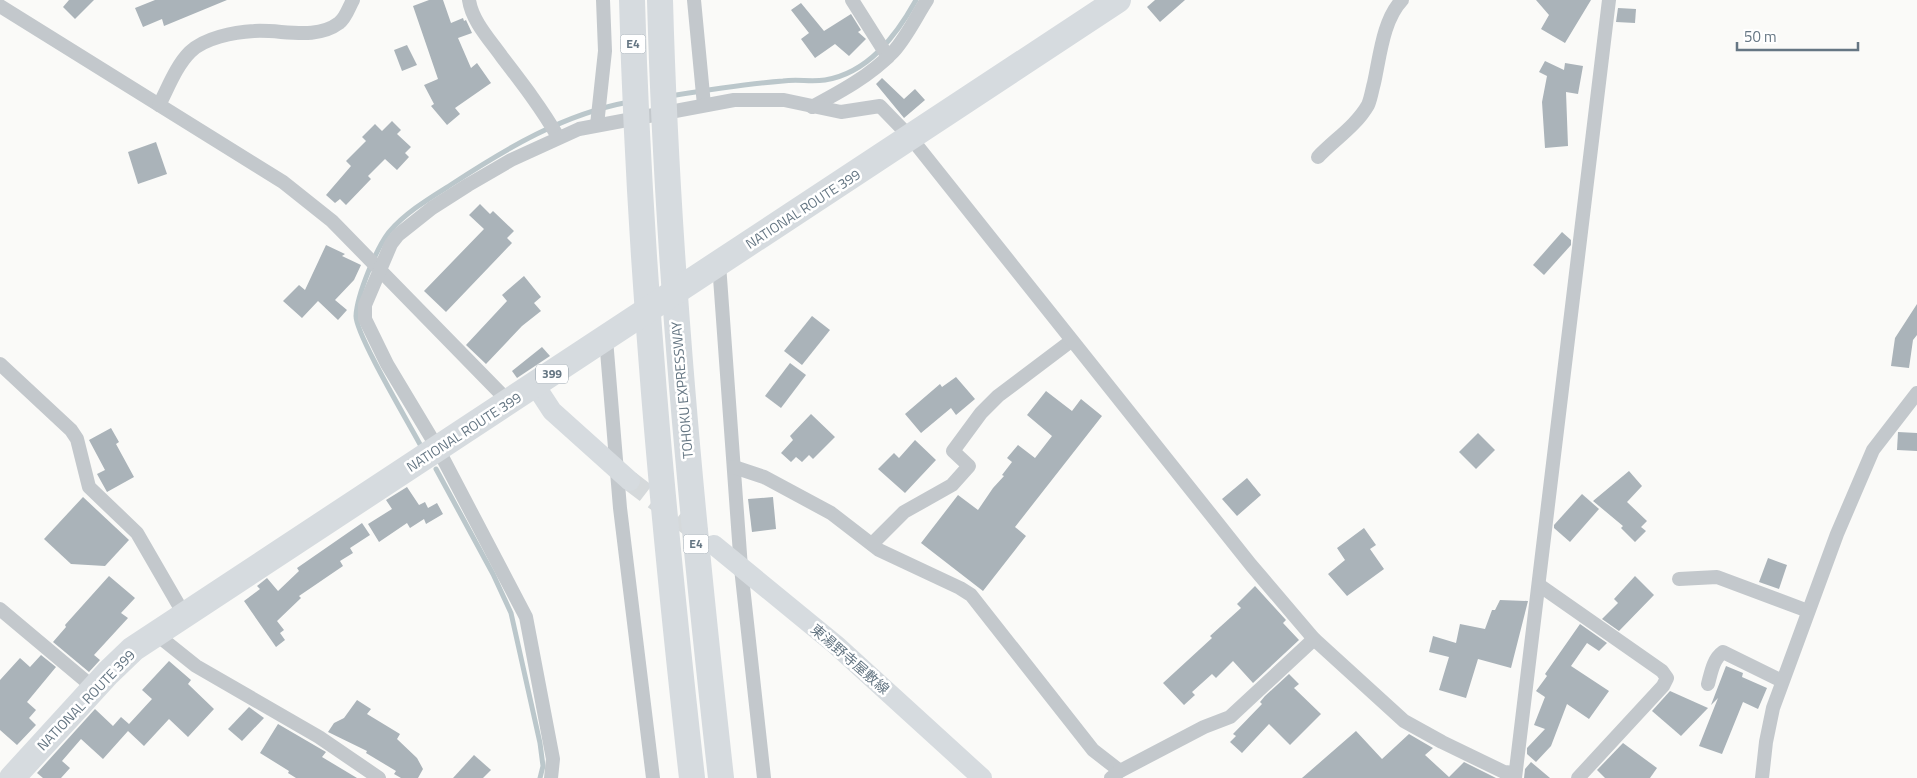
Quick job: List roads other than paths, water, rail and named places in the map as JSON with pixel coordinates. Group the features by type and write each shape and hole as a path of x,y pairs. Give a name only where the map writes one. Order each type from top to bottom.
{"highway":[{"name":"TOHOKU EXPRESSWAY","path":"632,0 634,88 648,323 675,627 692,778"},
{"name":"TOHOKU EXPRESSWAY","path":"660,0 662,87 676,309 689,474 721,778"},
{"name":"NATIONAL ROUTE 399","path":"12,778 94,688 133,649 1118,0"}],"main road":[{"path":"535,385 552,411 624,476"},
{"name":"東湯野寺屋敷線","path":"714,545 836,645 982,778"}],"street":[{"path":"159,105 174,75 189,53 201,43 254,31 286,34 331,28 342,21 353,0"},
{"path":"469,0 470,7 480,27 554,130"},
{"path":"597,122 605,51 603,0"},
{"path":"694,0 703,96"},
{"path":"852,0 883,51"},
{"path":"812,107 849,87 883,51 902,39 927,0"},
{"path":"1318,157 1354,123 1369,103 1386,31 1395,8 1402,0"},
{"path":"551,778 553,759 526,617 438,449 387,364 365,319 365,305 378,268 398,235 432,208 511,160 554,130 579,129 597,122 703,96 734,100 784,100 841,112 880,106 911,138 1251,565 1314,638 1404,721 1442,742 1504,772 1515,775 1609,0"},
{"path":"0,6 283,182 332,221 509,402"},
{"path":"719,264 741,568 764,778"},
{"path":"606,339 624,476 620,508 653,778"},
{"path":"872,544 904,512 952,485 969,466 953,451 981,413 998,396 1071,341"},
{"path":"0,364 71,430 78,439 89,487 137,533 185,616"},
{"path":"1762,778 1766,742 1782,681 1843,518 1873,450 1917,393"},
{"path":"734,468 764,477 832,513 872,544 971,595 1093,750 1116,775 1204,727 1230,717 1314,638"},
{"path":"1679,579 1717,577 1808,611"},
{"path":"1539,586 1662,671 1666,678 1663,686 1578,778"},
{"path":"0,609 94,688"},
{"path":"156,634 196,666 319,737 379,778"},
{"path":"1708,684 1718,655 1723,652 1782,681"}],"waterway":[{"path":"670,96 788,80 820,81 840,76 855,70 879,51 899,27 916,0"},
{"path":"422,448 384,381 358,326 356,316 363,285 384,240 403,218 419,206 515,145 582,115 605,107 629,102"},
{"path":"436,469 493,574 511,613 540,743 543,766 540,778"}],"tunnel":[{"path":"630,481 702,536"}]}
